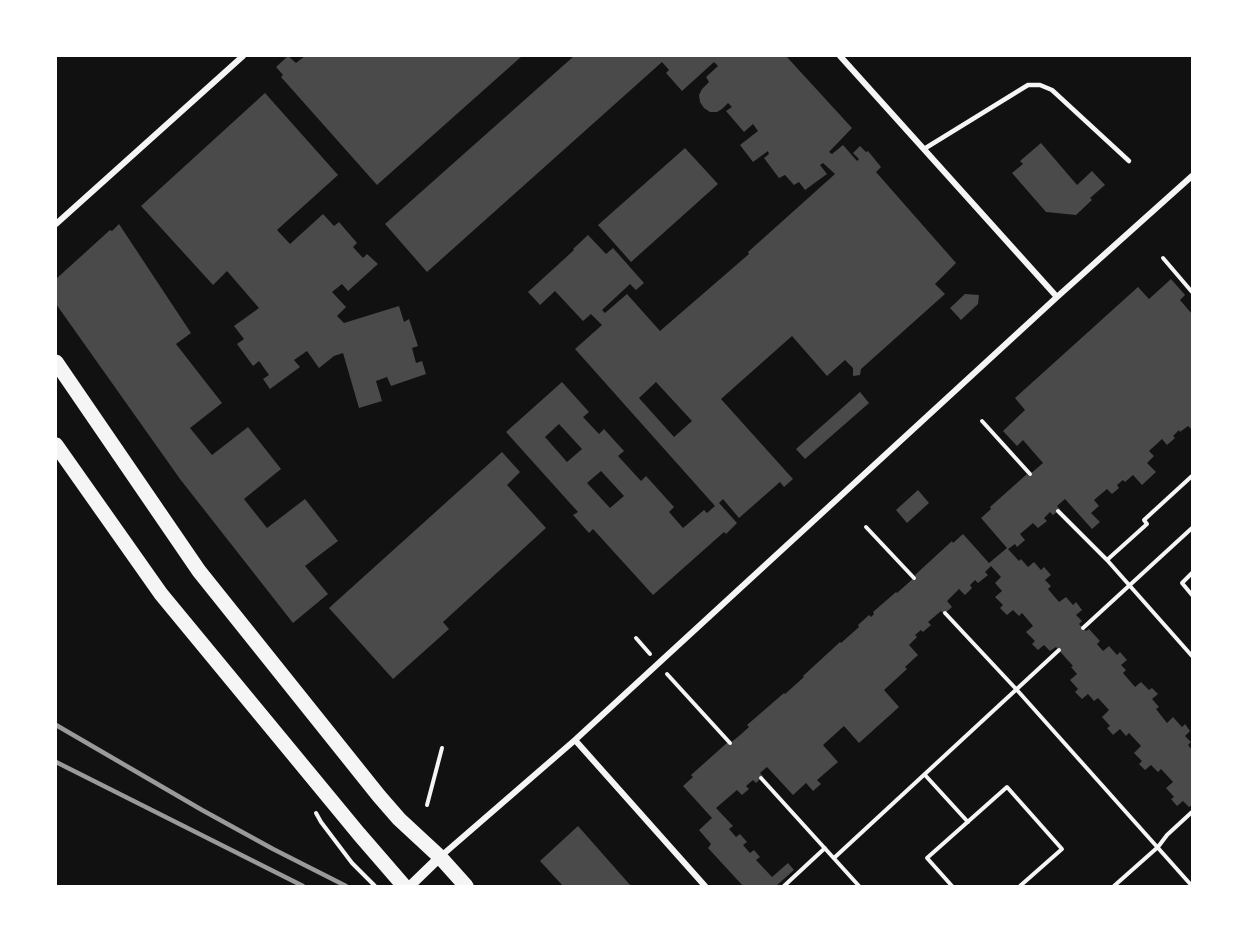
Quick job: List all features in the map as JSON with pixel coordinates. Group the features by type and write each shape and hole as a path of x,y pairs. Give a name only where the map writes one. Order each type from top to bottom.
{"main road":[{"path":"56,362 199,571 379,796 399,819 440,857 465,886"},
{"path":"56,445 160,594 404,886"}],"street":[{"path":"56,224 243,56"},
{"path":"840,56 1057,297"},
{"path":"410,886 440,857 575,740 1057,297 1192,177"},
{"path":"575,740 705,886"}],"lane":[{"path":"924,149 1028,85 1040,85 1052,90 1129,161"}],"path":[{"path":"1163,258 1192,292"},
{"path":"982,421 1030,474"},
{"path":"1107,560 1148,524 1144,520 1192,476"},
{"path":"1058,511 1107,560 1192,655"},
{"path":"866,527 914,578"},
{"path":"1083,628 1192,528"},
{"path":"1192,573 1182,583 1192,595"},
{"path":"945,613 1192,886"},
{"path":"636,638 650,655"},
{"path":"834,858 1059,650"},
{"path":"663,669 730,743"},
{"path":"427,805 442,748"},
{"path":"925,775 968,822"},
{"path":"761,778 859,886"},
{"path":"952,886 927,858 1007,787 1062,849 1023,886"},
{"path":"1114,886 1158,848 1167,835 1192,812"},
{"path":"784,886 825,848"},
{"path":"357,868 375,886"}],"building":[{"path":"288,56 296,63 305,56 522,56 377,185 281,77 283,75 276,67"},
{"path":"574,56 786,56 852,128 829,152 832,154 843,145 857,161 859,159 853,153 860,146 866,152 868,151 881,167 876,172 956,263 935,284 945,294 861,369 860,375 853,376 853,368 845,360 827,376 792,336 721,399 793,479 784,487 780,482 739,518 723,499 719,503 737,523 653,595 593,529 589,533 573,515 578,512 506,432 562,382 589,412 583,417 599,434 604,429 624,451 618,456 641,481 646,476 674,507 669,512 683,528 704,510 707,513 715,506 575,349 602,325 591,314 583,321 555,291 540,305 528,292 588,235 606,254 613,248 644,283 636,290 630,284 602,310 605,313 627,294 660,331 749,254 748,252 835,174 823,163 820,165 827,174 805,190 799,182 794,185 785,175 779,178 764,158 769,154 768,151 753,162 740,145 758,131 753,124 744,132 726,111 732,107 728,103 717,112 710,112 700,102 699,95 709,82 706,77 718,66 714,62 682,91 666,73 669,70 662,62 427,272 385,224","holes":["656,382 692,421 674,437 639,398","559,424 582,449 567,462 545,437","601,471 624,496 610,508 587,483"]},
{"path":"265,93 338,175 277,230 290,244 323,214 334,226 339,222 357,243 353,247 363,258 367,254 378,264 348,291 342,284 332,292 346,307 337,316 344,323 399,306 404,322 409,319 418,346 412,348 416,363 422,361 426,374 391,386 387,377 376,381 382,401 359,408 343,353 334,356 319,368 307,351 294,360 300,367 270,389 263,379 269,375 259,361 253,366 237,344 244,339 234,326 259,308 227,271 213,285 141,206"},
{"path":"1041,143 1077,185 1092,171 1105,185 1076,215 1046,212 1012,173 1023,164 1020,161"},
{"path":"685,148 718,184 631,262 598,225"},
{"path":"119,224 191,333 176,344 222,403 190,428 212,455 248,427 281,469 244,499 267,528 305,499 338,541 305,566 328,594 293,623 180,479 56,304 56,279"},
{"path":"1171,279 1185,295 1180,300 1192,314 1192,430 1188,426 1180,432 1179,430 1173,436 1175,438 1167,445 1162,439 1149,451 1154,456 1147,463 1156,472 1142,485 1133,475 1117,485 1119,488 1112,494 1107,489 1094,500 1099,506 1091,513 1100,522 1092,529 1065,499 1057,506 1060,509 1058,511 1053,515 1050,512 1044,518 1047,521 1038,528 1033,523 1020,534 1025,540 1017,547 1015,544 1008,549 1028,567 1034,562 1041,570 1044,567 1051,575 1045,580 1051,586 1048,589 1059,602 1066,597 1073,605 1076,602 1082,610 1076,615 1082,621 1079,624 1086,631 1089,629 1100,641 1097,644 1103,651 1109,646 1117,655 1120,652 1127,660 1121,665 1126,670 1123,673 1135,687 1141,682 1149,690 1152,688 1158,694 1152,699 1159,707 1156,709 1167,723 1173,717 1182,727 1185,724 1190,731 1185,736 1191,742 1188,745 1192,750 1192,805 1189,807 1183,801 1177,806 1171,799 1174,797 1166,788 1173,782 1161,769 1158,772 1151,765 1145,770 1139,764 1142,761 1134,753 1141,746 1129,733 1126,736 1120,729 1113,735 1107,728 1110,726 1102,717 1109,710 1098,698 1094,701 1088,694 1082,699 1075,692 1078,689 1070,680 1077,674 1056,647 1050,651 1044,645 1038,650 1032,644 1035,641 1026,632 1033,626 1022,613 1019,616 1013,610 1007,615 1000,608 1003,605 995,597 1002,591 995,583 1001,577 991,566 985,572 988,575 978,583 975,580 970,585 972,588 965,595 959,589 947,601 952,607 944,614 941,611 928,622 931,625 915,635 917,637 909,645 918,655 905,667 907,669 884,690 899,707 859,743 844,726 823,745 838,762 817,780 821,784 813,791 806,783 793,795 767,767 760,773 763,776 756,783 753,780 746,786 749,789 742,795 737,790 716,808 733,826 729,829 736,837 740,834 747,842 743,845 750,853 754,850 760,857 756,860 772,877 788,863 794,870 776,886 743,886 708,848 711,844 699,830 712,818 683,786 693,777 691,775 728,742 729,744 739,736 749,727 747,725 804,677 869,615 871,617 873,612 916,576 952,541 953,543 963,534 989,563 1007,548 981,518 1027,474 1028,476 1043,463 1023,440 1017,446 1003,431 1025,410 1015,398 1138,287 1149,299"},
{"path":"965,294 979,295 978,304 961,320 950,308"},
{"path":"860,392 869,403 805,459 796,449"},
{"path":"502,452 520,472 507,485 546,528 443,622 449,629 393,679 329,608"},
{"path":"918,490 929,503 907,523 896,510"},
{"path":"578,826 631,886 563,886 540,861"}],"railway":[{"path":"56,725 202,810 346,886"},
{"path":"56,762 303,886"}]}
